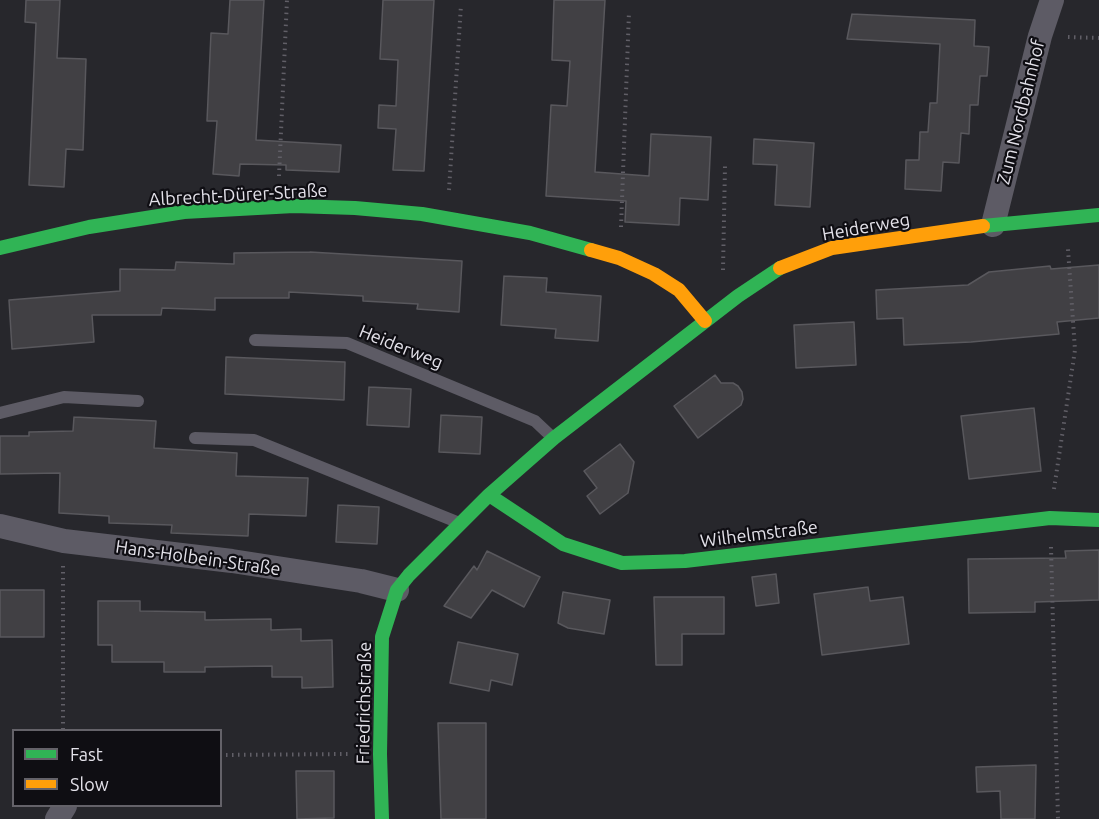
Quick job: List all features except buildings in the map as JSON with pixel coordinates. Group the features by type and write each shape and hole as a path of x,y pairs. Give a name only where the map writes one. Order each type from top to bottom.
{"street":[{"name":"Zum Nordbahnhof","path":"993,225 1040,36 1052,0"},
{"name":"Albrecht-Dürer-Straße","path":"0,248 89,227 184,212 278,207 355,208 444,217 530,233 619,258 654,274 679,290 705,321"},
{"name":"Heiderweg","path":"397,590 489,495 555,438 743,292 780,268 832,248 993,225 1099,215"},
{"name":"Wilhelmstraße","path":"489,495 563,544 622,563 685,561 1050,518 1099,520"},
{"name":"Hans-Holbein-Straße","path":"0,526 64,541 232,561 361,581 397,590"},
{"name":"Friedrichstraße","path":"382,819 380,754 382,637 397,590"}],"lane":[{"name":"Heiderweg","path":"255,340 347,343 535,421 555,438"},
{"path":"0,412 64,397 138,401"},
{"path":"195,438 254,440 459,524"}],"path":[{"path":"278,207 287,0"},
{"path":"444,217 448,204 460,5"},
{"path":"619,258 629,12"},
{"path":"723,270 725,166"},
{"path":"63,729 64,541"},
{"path":"222,755 380,754"}],"traffic: fast":[{"path":"0,248 89,227 184,212 294,206 355,208 422,214 530,233 591,250"},
{"path":"983,226 1099,215"},
{"path":"382,819 380,754 382,637 397,590 409,575 489,495 554,438 738,296 780,268"},
{"path":"489,495 563,544 622,563 685,561 1050,518 1099,520"}],"traffic: slow":[{"path":"780,268 832,248 983,226"},
{"path":"591,250 619,258 654,274 679,290 705,321"}]}
